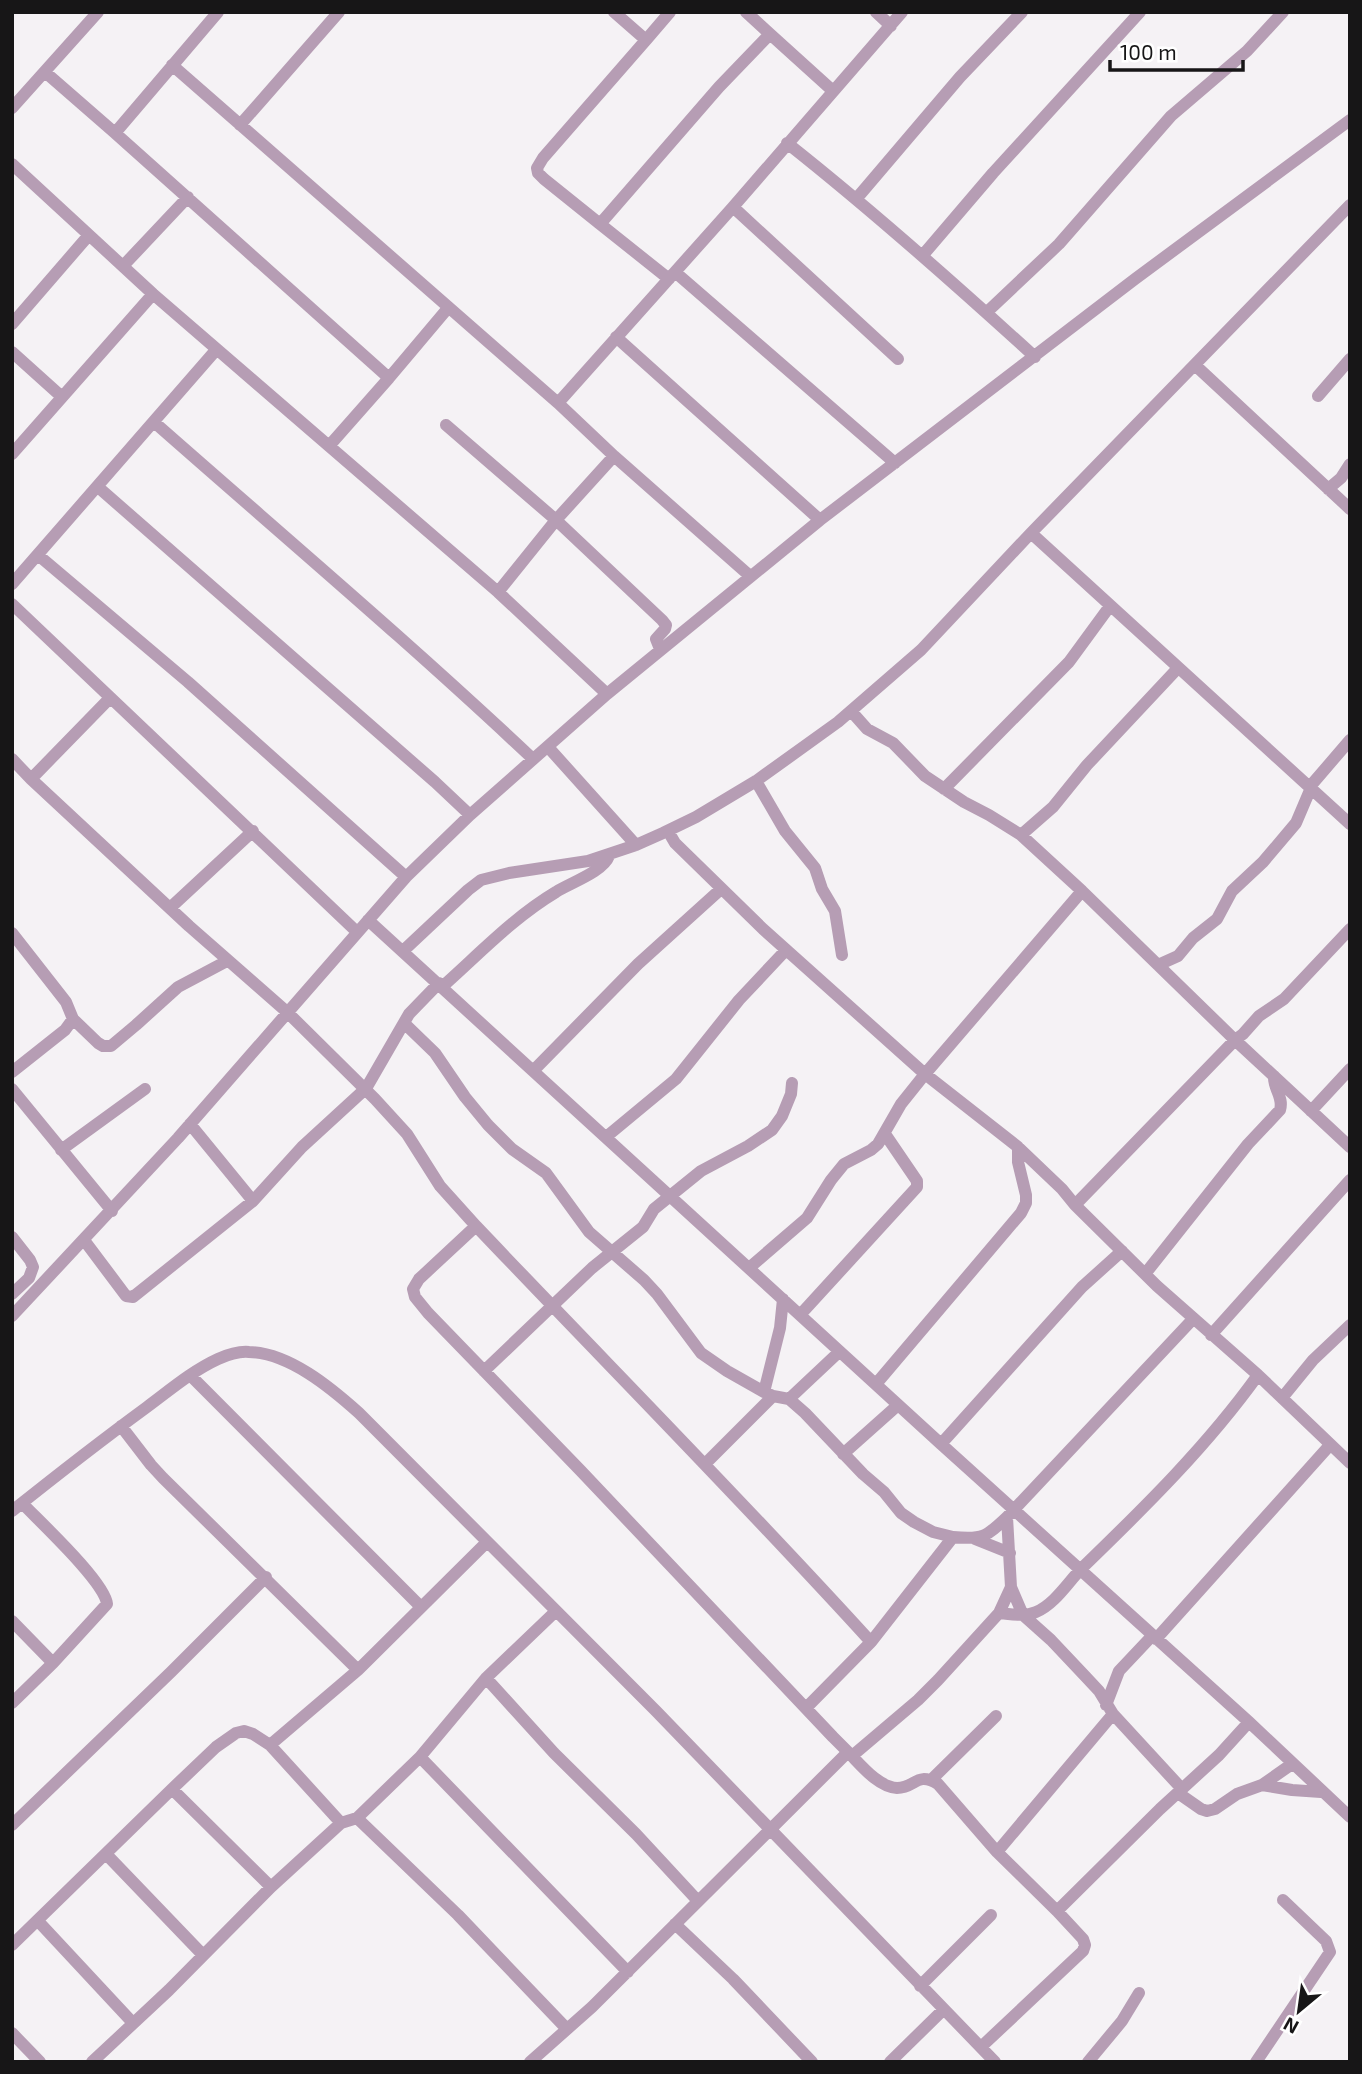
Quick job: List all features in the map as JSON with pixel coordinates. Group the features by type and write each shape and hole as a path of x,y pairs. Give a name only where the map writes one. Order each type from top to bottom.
{"street":[{"path":"12,108 98,12"},
{"path":"115,133 218,12"},
{"path":"240,125 339,12"},
{"path":"614,12 646,40"},
{"path":"670,12 543,158 537,168 538,173 600,224 672,276 895,463"},
{"path":"746,12 833,91"},
{"path":"876,12 891,26"},
{"path":"558,403 902,12"},
{"path":"857,198 960,77 1022,12"},
{"path":"923,254 1140,12"},
{"path":"986,312 1059,244 1171,116 1247,51 1283,12"},
{"path":"600,224 719,87 770,34"},
{"path":"172,65 558,403 750,576"},
{"path":"46,72 389,378"},
{"path":"12,1316 112,1211 406,877 470,815 660,649 820,520 1135,279 1350,120"},
{"path":"787,143 923,254 1035,357"},
{"path":"12,164 216,350 498,592 607,694"},
{"path":"123,266 188,197"},
{"path":"733,207 898,359"},
{"path":"403,951 481,880 509,873 588,862 636,845 706,811 816,740 920,650 1348,210"},
{"path":"12,324 89,235"},
{"path":"12,454 153,294"},
{"path":"329,446 448,308"},
{"path":"616,337 820,520"},
{"path":"12,584 216,350"},
{"path":"12,352 62,397"},
{"path":"1318,396 1350,359"},
{"path":"1196,366 1350,509"},
{"path":"154,422 533,759"},
{"path":"446,425 556,520 664,622 665,629 656,639 660,649"},
{"path":"498,592 556,520 614,456"},
{"path":"1328,489 1341,478 1350,464"},
{"path":"97,486 470,815"},
{"path":"1031,533 1350,824"},
{"path":"38,555 188,682 406,877"},
{"path":"12,604 357,932"},
{"path":"944,789 1069,662 1110,606"},
{"path":"1021,835 1053,807 1087,765 1178,668"},
{"path":"31,779 110,698"},
{"path":"851,711 867,729 893,743 925,776 1021,835 1350,1147"},
{"path":"1158,965 1178,956 1193,938 1217,919 1231,891 1263,862 1296,823 1310,788 1350,740"},
{"path":"548,747 636,845"},
{"path":"12,759 227,961 287,1012 365,1089 407,1134 440,1186 476,1226 777,1538 871,1642"},
{"path":"756,781 785,831 815,868 822,889 835,911 842,956"},
{"path":"170,908 253,831"},
{"path":"668,831 675,843 786,950 925,1074 1018,1147 1145,1274 1350,1462"},
{"path":"84,1240 123,1292 131,1298 253,1201 302,1147 365,1089 414,1007 530,909 556,891 599,868 609,855"},
{"path":"533,1072 638,964 721,889"},
{"path":"749,1268 807,1218 844,1164 874,1148 901,1104 925,1074 1082,891"},
{"path":"369,920 783,1298 941,1444 1011,1513 1080,1570 1350,1818"},
{"path":"1075,1205 1235,1040 1259,1016 1284,999 1350,929"},
{"path":"12,933 66,1002 73,1019 103,1046 111,1046 178,987 227,961"},
{"path":"606,1138 676,1079 739,1000 786,950"},
{"path":"12,1072 60,1034 73,1019"},
{"path":"404,1023 435,1053 488,1125 512,1149 546,1173 589,1232 657,1293 691,1343 701,1353 769,1394 789,1399 884,1492 901,1513 924,1527 953,1537 975,1539 1010,1553"},
{"path":"1311,1111 1350,1069"},
{"path":"1145,1274 1248,1144 1280,1110 1282,1105 1274,1076"},
{"path":"484,1371 611,1252 643,1227 654,1209 701,1171 772,1130 782,1116 792,1083"},
{"path":"12,1089 112,1211"},
{"path":"61,1150 145,1089"},
{"path":"190,1124 253,1201"},
{"path":"800,1315 917,1187 917,1181 885,1134"},
{"path":"876,1384 1021,1213 1026,1203 1026,1195 1018,1163 1018,1147"},
{"path":"1211,1335 1350,1180"},
{"path":"476,1226 415,1284 413,1293 428,1313 877,1780 887,1786 905,1787 919,1779 931,1780 944,1789 997,1852 1083,1939 1083,1951 981,2047"},
{"path":"12,1237 33,1268 29,1278 12,1294"},
{"path":"941,1444 1073,1297 1122,1251"},
{"path":"705,1464 769,1394 783,1298"},
{"path":"975,1539 992,1531 1011,1513 1193,1319"},
{"path":"1282,1398 1313,1360 1350,1325"},
{"path":"12,1703 107,1604 107,1599 93,1579 17,1507 190,1375 232,1354 250,1352 277,1358 325,1384 359,1413 656,1711 995,2062"},
{"path":"789,1399 839,1352"},
{"path":"190,1375 421,1606"},
{"path":"999,1613 1023,1615 1044,1608 1206,1443 1258,1375"},
{"path":"843,1454 898,1405"},
{"path":"121,1426 151,1465 358,1670"},
{"path":"997,1852 1110,1709 1119,1671 1154,1638 1330,1445"},
{"path":"1011,1513 1011,1587 1023,1615 1051,1640 1099,1691 1110,1709 1180,1791 1207,1811 1215,1809 1237,1794 1262,1785 1292,1765"},
{"path":"806,1708 871,1642 953,1537"},
{"path":"271,1745 358,1670 487,1542"},
{"path":"12,1825 172,1672 266,1577"},
{"path":"530,2062 592,2007 850,1754 918,1700 999,1613 1011,1587"},
{"path":"92,2062 271,1887 341,1823 357,1818 421,1757 486,1678 555,1612"},
{"path":"12,1621 53,1663"},
{"path":"486,1678 554,1754 655,1854 698,1901"},
{"path":"931,1780 996,1716"},
{"path":"1058,1911 1249,1723"},
{"path":"12,1945 216,1747 236,1733 244,1731 253,1734 271,1745 341,1823"},
{"path":"421,1757 628,1972"},
{"path":"1262,1785 1321,1792"},
{"path":"172,1789 271,1887"},
{"path":"357,1818 458,1915 566,2028"},
{"path":"106,1854 203,1955"},
{"path":"1256,2062 1330,1952 1326,1941 1283,1900"},
{"path":"920,1986 991,1915"},
{"path":"38,1921 133,2023"},
{"path":"675,1924 733,1979 812,2062"},
{"path":"1088,2062 1122,2021 1139,1993"},
{"path":"890,2062 943,2010"},
{"path":"12,2034 40,2062"}]}
